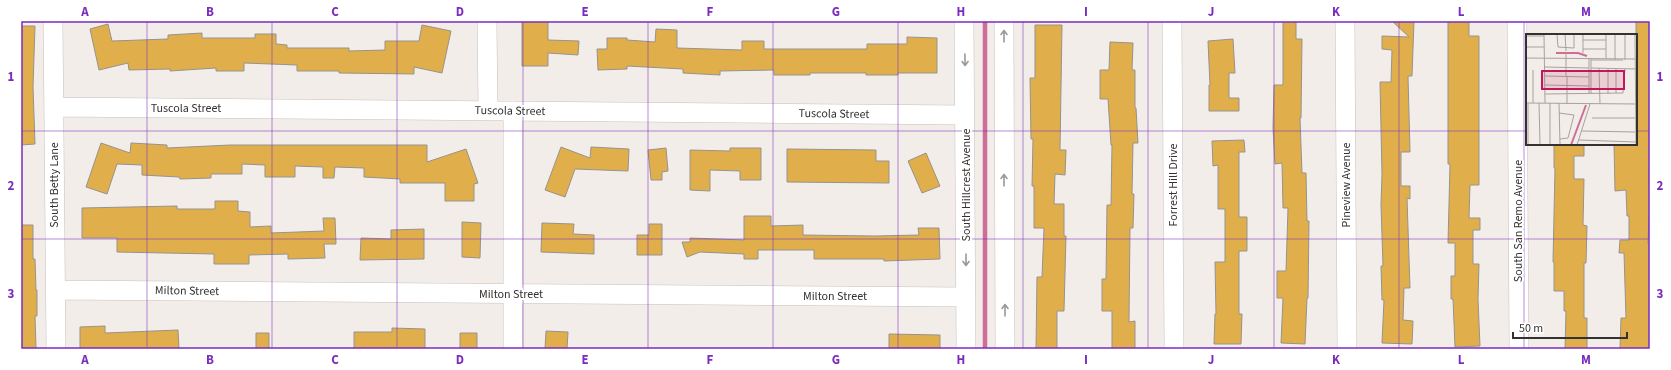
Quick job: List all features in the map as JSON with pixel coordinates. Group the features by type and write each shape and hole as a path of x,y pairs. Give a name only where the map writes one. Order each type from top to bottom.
{"street":[{"name":"South Betty Lane","path":"53,21 56,349"},
{"path":"487,21 488,110"},
{"name":"South Hillcrest Avenue","path":"964,21 966,349"},
{"path":"1004,21 1005,349"},
{"name":"Forrest Hill Drive","path":"1172,21 1174,349"},
{"name":"Pineview Avenue","path":"1345,21 1347,349"},
{"name":"South San Remo Avenue","path":"1517,21 1519,349"},
{"name":"Tuscola Street","path":"54,107 965,115"},
{"path":"513,111 513,349"},
{"name":"Milton Street","path":"55,290 966,297"}],"building":[{"path":"522,21 548,21 548,40 579,41 578,55 548,53 548,66 522,66"},
{"path":"1283,21 1296,21 1296,39 1302,39 1300,118 1302,173 1306,173 1307,221 1309,221 1308,298 1305,344 1281,343 1283,298 1277,298 1277,271 1286,271 1288,208 1283,208 1282,163 1275,164 1273,128 1274,85 1283,85"},
{"path":"1392,21 1414,21 1412,76 1408,76 1410,152 1401,152 1401,186 1410,186 1410,199 1407,198 1410,288 1404,288 1403,320 1413,321 1412,344 1382,343 1384,300 1382,300 1381,266 1383,266 1380,82 1391,82 1392,50 1382,49 1382,36 1409,37"},
{"path":"1448,21 1469,21 1469,36 1479,36 1479,185 1470,185 1469,218 1480,218 1480,230 1473,230 1473,264 1479,264 1478,299 1480,346 1455,347 1453,299 1451,299 1451,276 1455,276 1455,243 1448,243 1450,164 1448,164"},
{"path":"1636,21 1650,21 1650,215 1648,244 1650,244 1650,349 1620,349 1621,318 1626,318 1624,253 1619,253 1620,240 1629,240 1629,216 1627,216 1626,190 1615,191 1614,145 1637,145"},
{"path":"108,24 112,41 168,39 168,35 202,33 202,38 255,38 255,34 276,34 276,44 287,45 287,48 349,48 349,51 385,50 385,41 419,41 422,25 451,31 442,73 414,67 414,74 297,71 297,65 244,63 244,71 216,71 216,68 170,71 170,69 129,70 128,63 99,70 90,29"},
{"path":"1035,25 1062,25 1060,150 1066,150 1065,175 1055,174 1054,204 1064,204 1064,236 1066,236 1064,311 1057,311 1057,349 1036,349 1037,277 1042,277 1044,228 1034,228 1034,186 1032,186 1033,139 1031,139 1030,78 1035,78"},
{"path":"21,26 35,26 33,87 35,144 21,145"},
{"path":"656,29 677,30 677,48 742,50 742,41 764,41 764,49 867,49 867,44 907,44 907,37 937,38 937,73 866,75 866,73 810,73 810,75 774,75 774,70 720,71 720,75 683,73 683,69 627,66 627,69 598,70 597,49 607,49 607,38 627,38 627,40 655,42"},
{"path":"1233,39 1235,73 1229,73 1229,98 1239,98 1239,111 1209,111 1210,85 1208,41"},
{"path":"1110,42 1133,43 1132,70 1135,70 1135,108 1138,143 1133,143 1132,194 1134,194 1133,228 1130,228 1129,322 1135,321 1135,349 1112,349 1112,311 1102,311 1102,279 1106,279 1107,205 1111,205 1112,145 1108,99 1100,99 1100,70 1109,70"},
{"path":"1244,140 1245,152 1239,152 1239,217 1247,217 1247,251 1239,251 1239,314 1242,314 1241,344 1214,344 1216,314 1215,262 1225,262 1225,209 1218,209 1218,165 1213,166 1212,141"},
{"path":"101,143 130,153 131,143 167,145 167,148 230,145 427,145 427,162 466,149 478,183 474,184 474,201 445,201 445,183 400,183 400,179 364,177 364,168 335,167 334,178 323,178 323,167 295,166 295,177 265,177 265,165 242,164 242,174 211,174 211,178 180,179 179,177 142,175 142,165 117,164 107,194 86,187"},
{"path":"1554,145 1584,145 1584,156 1574,156 1574,179 1584,179 1583,225 1587,226 1586,263 1584,263 1584,318 1587,318 1587,349 1565,349 1566,311 1564,311 1564,291 1554,291"},
{"path":"561,147 590,158 591,147 629,149 628,171 575,169 565,197 545,190"},
{"path":"666,148 668,171 662,172 662,180 651,180 648,150"},
{"path":"730,148 761,148 761,180 740,180 740,171 710,170 710,191 690,190 690,150 730,151"},
{"path":"787,149 876,150 876,161 889,161 889,183 787,182"},
{"path":"926,153 940,186 922,193 908,161"},
{"path":"215,201 238,201 238,211 250,212 250,227 271,226 271,233 324,231 323,218 335,218 336,244 324,244 325,258 288,259 288,254 249,255 249,264 214,264 214,254 117,252 117,238 82,238 82,208 177,206 177,209 215,209"},
{"path":"744,216 771,216 771,226 803,225 803,235 919,235 918,228 939,228 940,259 884,261 884,259 814,259 814,250 758,250 758,259 744,259 744,254 700,252 687,257 682,242 690,242 690,238 744,240"},
{"path":"462,222 481,223 480,258 462,257"},
{"path":"542,223 574,224 573,234 594,235 594,254 541,252"},
{"path":"649,224 662,224 662,255 637,255 637,235 649,235"},
{"path":"21,225 33,225 33,259 35,259 37,290 37,316 35,316 36,348 21,348"},
{"path":"424,229 424,259 360,260 361,238 391,239 391,230"},
{"path":"105,326 105,333 178,330 179,349 80,349 80,327"},
{"path":"392,328 425,329 425,349 354,349 354,332 392,332"},
{"path":"546,331 568,332 567,349 545,349"},
{"path":"256,333 269,333 269,349 256,349"},
{"path":"460,333 477,333 477,349 460,349"},
{"path":"889,334 940,335 940,349 889,349"}],"waterway":[{"path":"985,21 985,349"}]}
